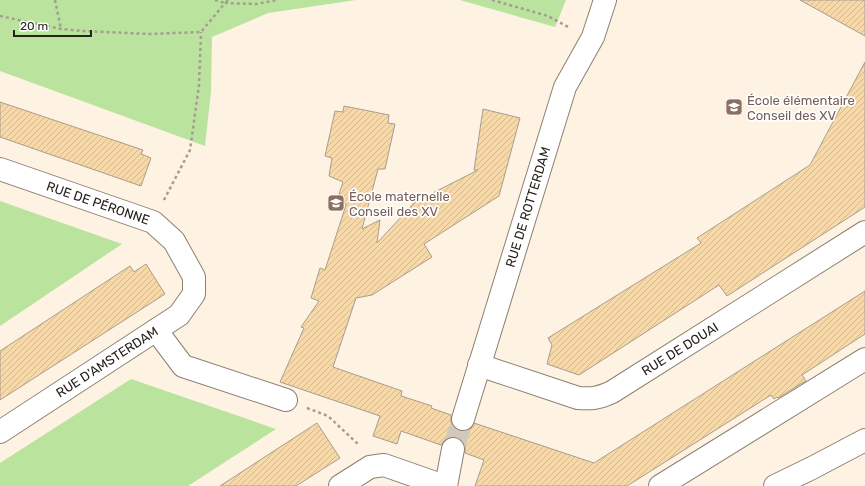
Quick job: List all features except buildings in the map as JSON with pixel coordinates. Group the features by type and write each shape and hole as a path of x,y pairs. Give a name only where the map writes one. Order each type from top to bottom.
{"street":[{"name":"RUE DE ROTTERDAM","path":"463,419 565,87 593,37 606,0"},
{"name":"RUE DE PÉRONNE","path":"0,169 153,222 174,241 194,277"},
{"name":"RUE DE DOUAI","path":"479,365 578,398 592,399 603,396 612,392 865,232"},
{"name":"RUE D'AMSTERDAM","path":"0,432 179,315 194,294 194,277"},
{"path":"156,330 183,366 286,400"},
{"path":"660,486 865,359"},
{"path":"775,486 865,440"},
{"path":"340,486 370,467 384,465 445,486 453,449"}],"path":[{"path":"55,0 61,29"},
{"path":"216,0 225,3 256,4 277,0"},
{"path":"153,222 190,150 199,85 201,32 228,0"},
{"path":"492,0 548,16 573,30 593,37"},
{"path":"0,16 61,29 149,34 201,32"},
{"path":"286,400 328,416 359,444 370,467"}],"green space":[{"path":"0,0 356,0 268,13 212,37 211,92 205,146 0,71"},
{"path":"460,0 566,0 555,27"},
{"path":"0,201 122,244 0,326"},
{"path":"131,379 276,429 188,486 0,486 0,463"}],"tunnel":[{"path":"453,449 463,419"}],"place":[{"name":"École élémentaire Conseil des XV","path":"734,107"},
{"name":"École maternelle Conseil des XV","path":"336,203"}]}
